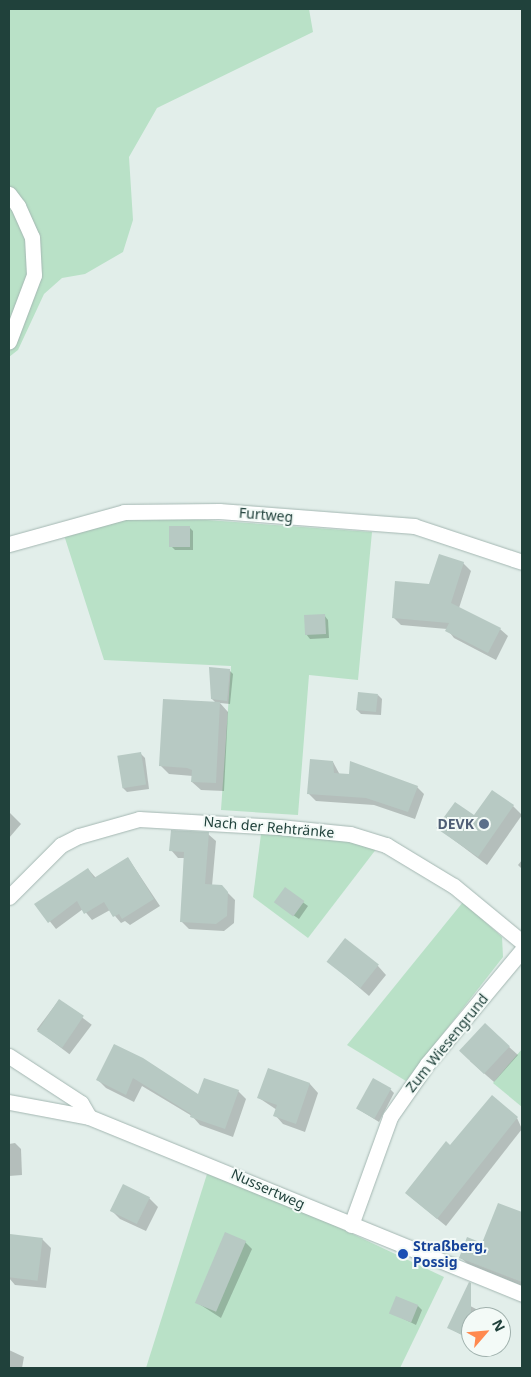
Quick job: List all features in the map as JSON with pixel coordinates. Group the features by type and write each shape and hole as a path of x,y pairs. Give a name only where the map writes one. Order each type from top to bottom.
{"street":[{"path":"9,194 18,206 32,237 34,275 9,341"},
{"name":"Furtweg","path":"9,544 124,512 219,511 414,526 522,562"},
{"name":"Nach der Rehtränke","path":"9,897 61,846 79,836 139,819 288,828 350,834 386,845 454,886 522,942"},
{"name":"Zum Wiesengrund","path":"351,1225 390,1117 427,1064 522,950"},
{"path":"9,1056 81,1103 89,1117"},
{"name":"Nussertweg","path":"9,1102 89,1117 218,1167 351,1225 522,1294"}],"green space":[{"path":"9,9 309,9 313,32 157,108 129,157 133,220 123,252 85,274 62,278 44,294 18,350 9,357"},
{"path":"137,515 372,532 358,680 309,675 298,815 221,810 231,666 104,660 64,535"},
{"path":"261,834 334,839 377,848 308,938 253,897"},
{"path":"463,902 502,937 503,957 406,1081 347,1045"},
{"path":"522,1049 522,1107 493,1083"},
{"path":"207,1174 302,1210 444,1277 400,1368 146,1368"}],"building":[{"path":"169,526 190,526 190,547 169,547"},
{"path":"439,554 464,562 451,603 501,628 488,653 445,631 449,623 392,618 395,581 429,584"},
{"path":"325,614 326,634 305,635 304,615"},
{"path":"209,667 230,669 227,701 211,699"},
{"path":"358,692 378,694 376,712 356,710"},
{"path":"163,699 220,702 216,783 191,782 192,770 159,766"},
{"path":"141,752 146,785 122,788 117,756"},
{"path":"310,759 333,761 334,773 349,774 350,761 418,786 408,812 366,798 307,794"},
{"path":"492,790 514,805 478,857 436,828 455,802 474,815"},
{"path":"171,830 209,832 205,884 222,885 228,892 227,916 216,924 180,922 184,852 169,851"},
{"path":"128,857 154,899 122,919 119,914 113,917 104,902 84,914 77,901 48,923 34,904 88,868 94,878"},
{"path":"285,887 304,901 293,916 274,902"},
{"path":"345,938 379,964 360,988 327,962"},
{"path":"59,999 84,1016 62,1048 37,1031"},
{"path":"485,1023 510,1046 484,1074 459,1051"},
{"path":"114,1044 143,1058 198,1094 204,1078 239,1090 225,1129 190,1117 191,1114 133,1078 126,1095 96,1080"},
{"path":"268,1068 310,1083 296,1124 273,1116 277,1105 257,1098"},
{"path":"373,1078 391,1088 374,1119 356,1109"},
{"path":"492,1095 518,1117 437,1219 405,1193 446,1141 450,1145"},
{"path":"123,1184 150,1197 137,1224 110,1211"},
{"path":"498,1203 522,1212 522,1282 459,1258 467,1237 482,1243"},
{"path":"225,1232 246,1241 216,1312 195,1303"},
{"path":"10,1234 43,1238 38,1281 9,1277"},
{"path":"469,1282 471,1283 471,1307 461,1307 461,1334 447,1328"},
{"path":"396,1296 418,1305 411,1323 389,1314"}],"place":[{"name":"DEVK","path":"484,824"},
{"name":"Straßberg, Possig","path":"403,1254"}]}
